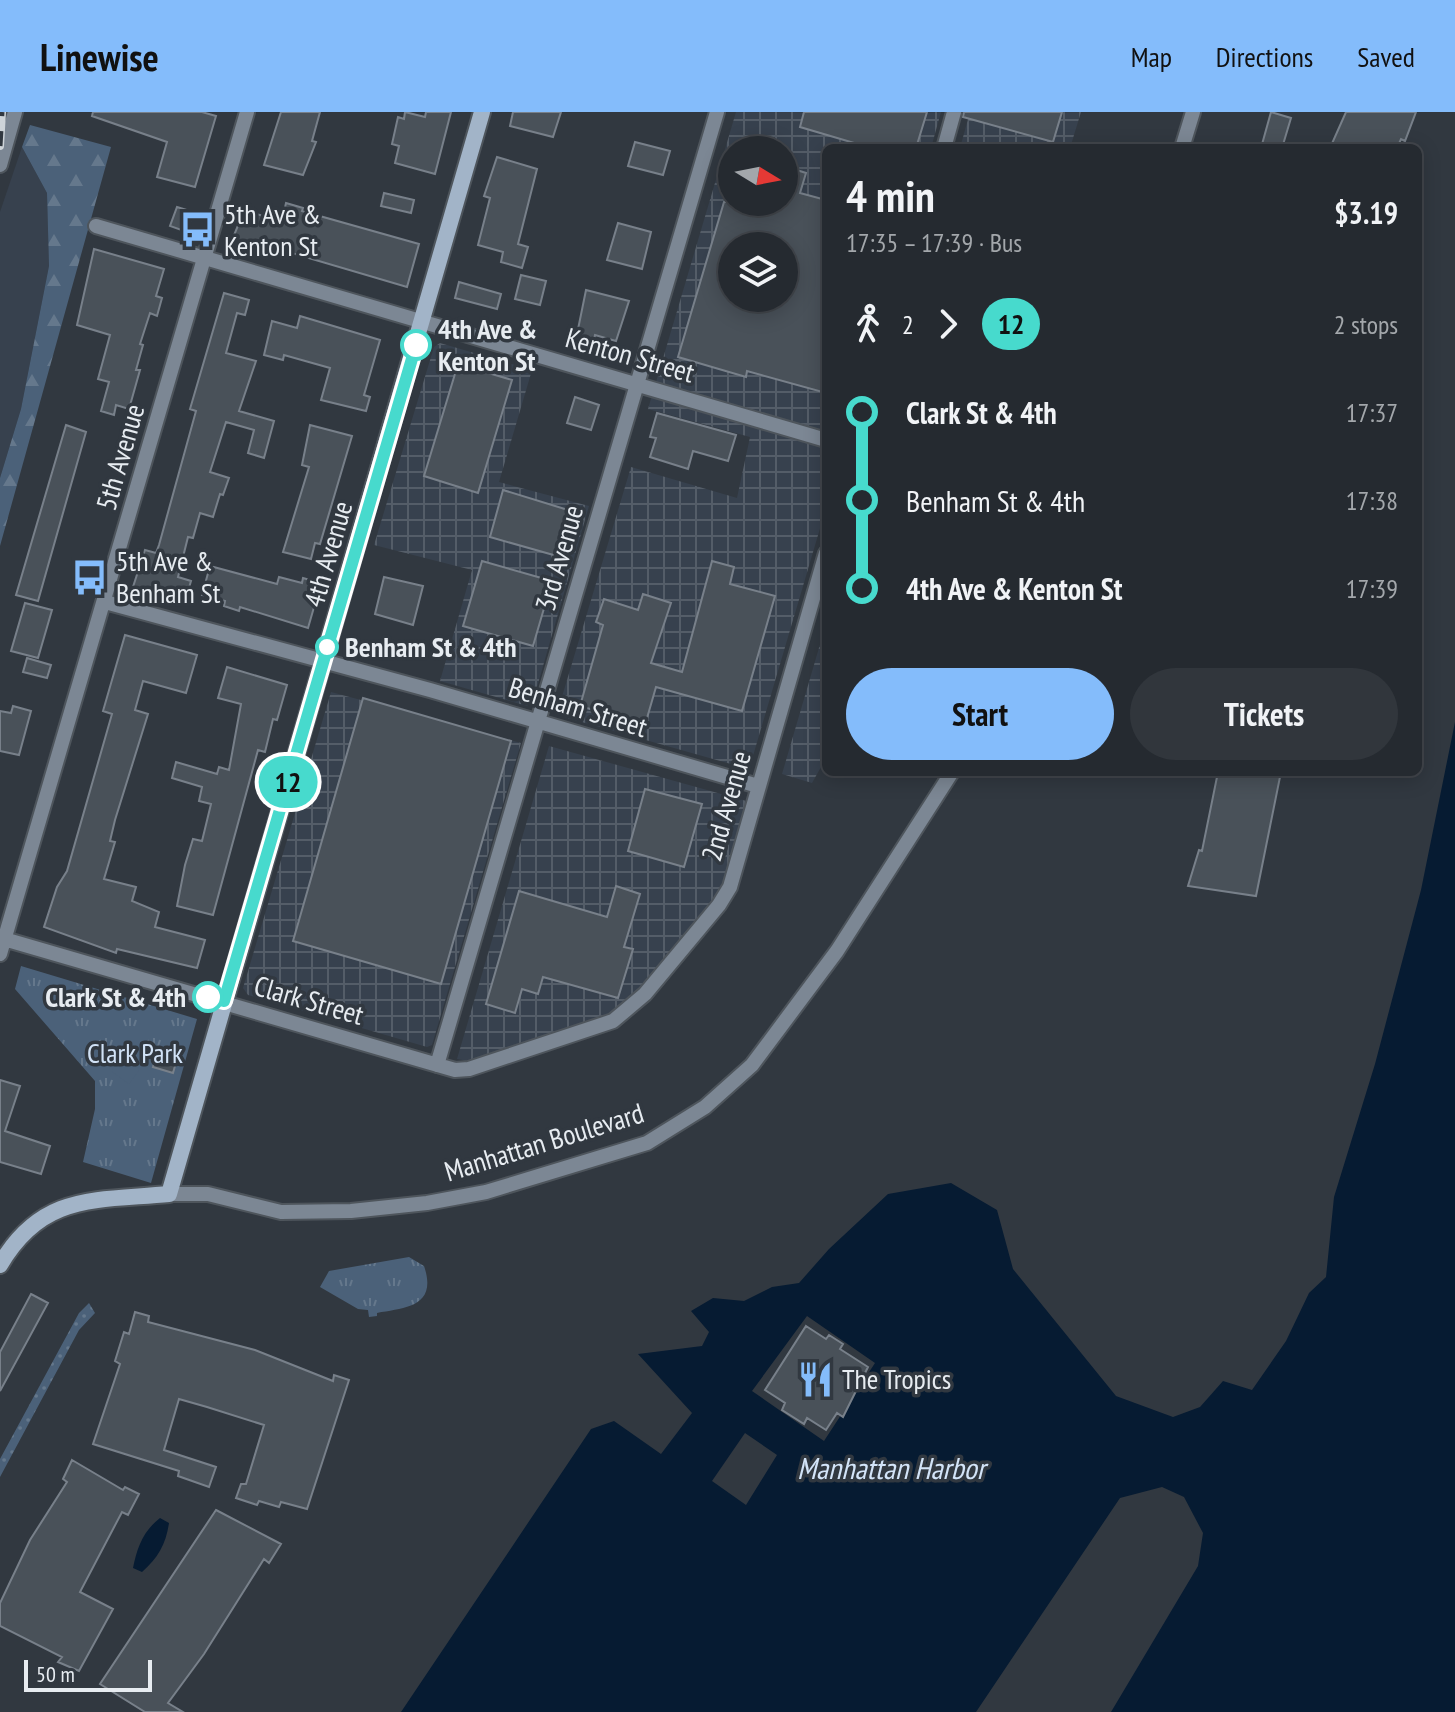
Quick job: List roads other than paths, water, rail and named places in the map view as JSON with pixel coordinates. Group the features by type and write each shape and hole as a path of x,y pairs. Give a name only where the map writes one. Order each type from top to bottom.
{"street":[{"path":"0,165 15,112"},
{"name":"5th Avenue","path":"0,954 247,112"},
{"name":"4th Avenue","path":"169,1194 482,112"},
{"name":"3rd Avenue","path":"437,1065 717,112"},
{"path":"945,144 954,112"},
{"path":"1183,144 1193,112"},
{"name":"Kenton Street","path":"96,226 822,439"},
{"name":"2nd Avenue","path":"597,1026 613,1021 645,994 719,905 730,887 822,567"},
{"name":"Benham Street","path":"105,602 537,721 758,786"},
{"name":"Manhattan Boulevard","path":"169,1194 208,1194 281,1212 351,1211 427,1203 486,1192 647,1143 705,1107 752,1065 837,951 949,776"},
{"name":"Clark Street","path":"4,939 437,1065 469,1069 597,1026"},
{"path":"0,1265 21,1234 45,1215 71,1202 169,1194"}],"water":[{"name":"Manhattan Harbor","path":"1455,722 1455,1712 1111,1712 1198,1566 1203,1533 1184,1497 1162,1487 1120,1498 976,1712 401,1712 591,1429 614,1421 661,1454 692,1413 638,1354 702,1346 709,1332 691,1311 713,1298 744,1301 772,1287 799,1283 829,1249 888,1194 951,1183 997,1210 1013,1269 1116,1396 1173,1417 1200,1407 1223,1381 1252,1390 1286,1341 1309,1293 1326,1277 1334,1197 1375,1064 1421,890"},
{"path":"160,1518 169,1523 166,1538 157,1556 142,1572 133,1568 137,1554 145,1534"}],"railway":[{"path":"0,146 2,112"}],"place":[{"name":"5th Ave & Kenton St","path":"198,230"},
{"name":"4th Ave & Kenton St","path":"416,345"},
{"name":"5th Ave & Benham St","path":"90,577"},
{"name":"Benham St & 4th","path":"327,647"},
{"name":"Clark St & 4th","path":"208,997"},
{"name":"The Tropics","path":"816,1379"}],"park label":[{"name":"Clark Park","path":"135,1053"}]}
